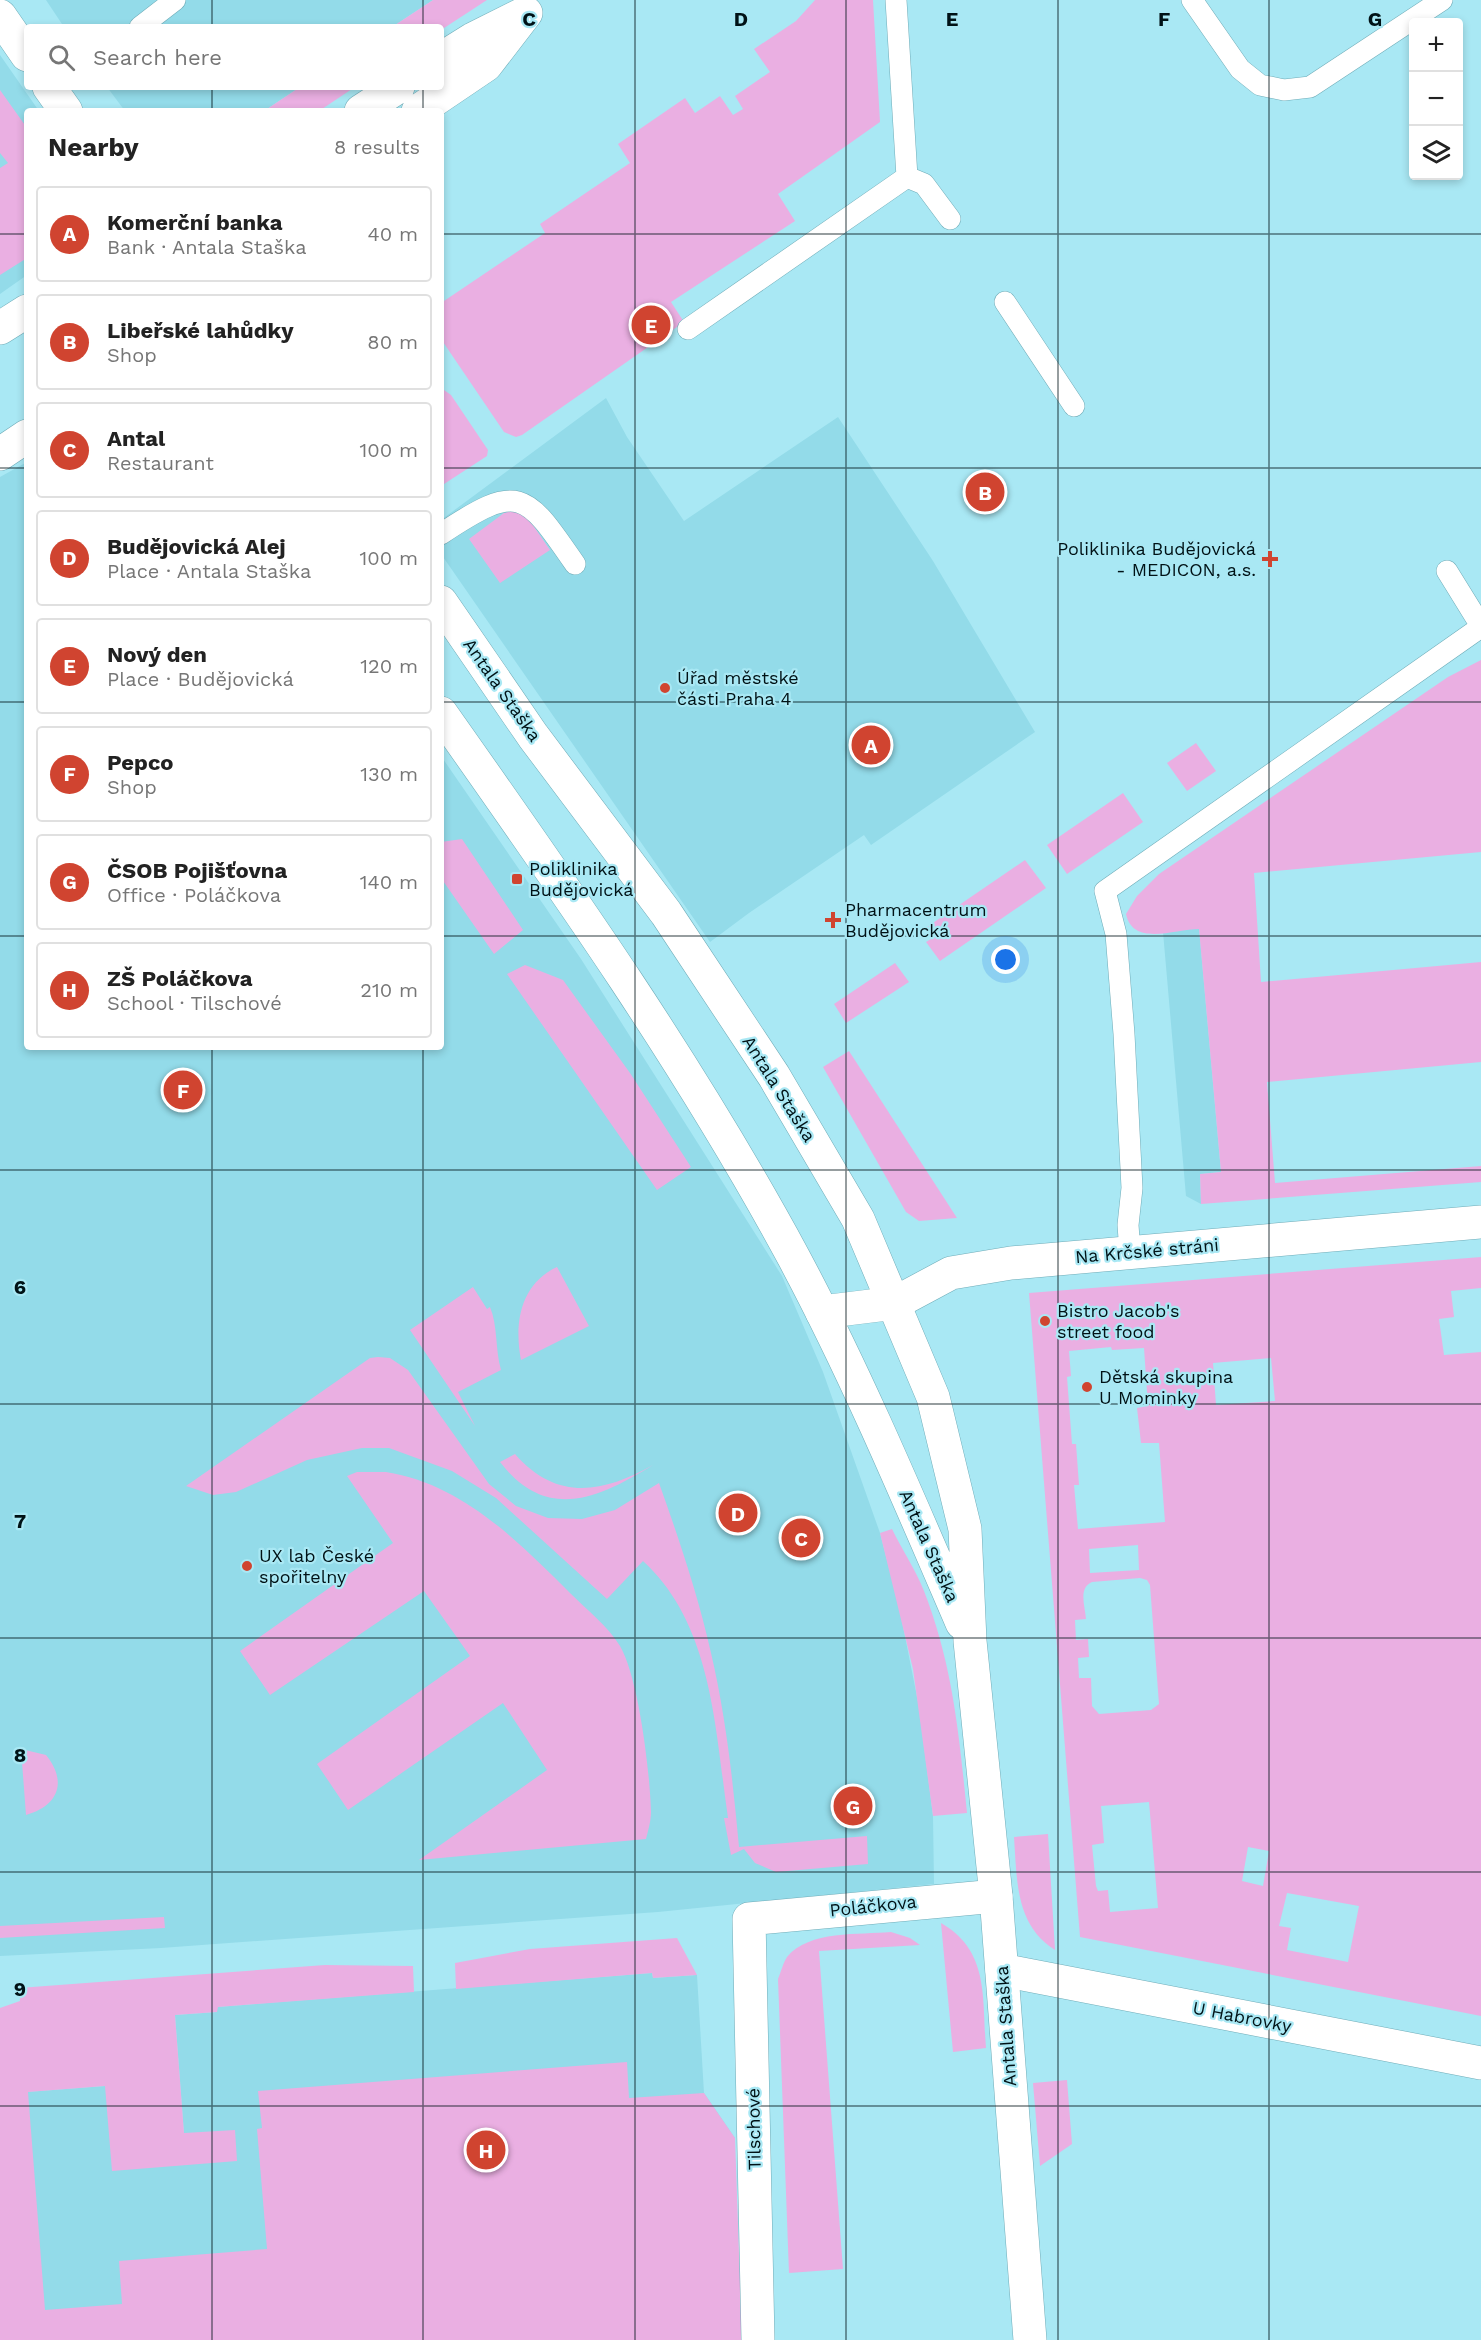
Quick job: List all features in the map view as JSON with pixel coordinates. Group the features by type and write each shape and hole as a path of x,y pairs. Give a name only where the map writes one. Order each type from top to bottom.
{"street":[{"path":"444,57 536,6"},
{"path":"422,108 486,65 536,6"},
{"path":"0,16 24,51"},
{"path":"366,108 393,90"},
{"path":"0,328 24,313"},
{"path":"0,454 24,438"},
{"name":"Antala Staška","path":"444,606 533,736 666,913 774,1076 858,1220 933,1397 965,1529 970,1641 996,1896 1029,2340"},
{"name":"Antala Staška","path":"444,717 609,953 698,1094 822,1312 868,1407 970,1641"},
{"name":"Na Krčské stráni","path":"822,1312 895,1303 951,1273 1011,1263 1481,1222"},
{"name":"Poláčkova","path":"749,1919 996,1896"},
{"name":"Tilschové","path":"749,1919 758,2340"},
{"name":"U Habrovky","path":"1002,1970 1481,2062"}],"lane":[{"path":"144,24 175,0"},
{"path":"896,0 908,177"},
{"path":"1192,0 1239,69 1260,85 1284,90 1310,87 1442,0"},
{"path":"908,177 924,184 950,219"},
{"path":"688,329 908,177"},
{"path":"1005,302 1074,406"},
{"path":"444,532 480,507 495,502 516,501 530,506 545,520 575,564"},
{"path":"1130,1252 1128,1225 1132,1188 1124,1034 1116,934 1105,891 1481,627 1447,572"}],"shaded area":[{"path":"46,0 433,0 397,24 62,24"},
{"path":"433,0 487,0 444,28 444,24 397,24"},
{"path":"815,0 873,0 880,122 778,194 795,221 671,302 684,322 522,435 516,437 504,432 444,343 444,301 545,233 540,224 630,163 618,144 685,98 695,113 720,96 733,115 743,109 735,96 770,72 754,49 796,21"},
{"path":"0,55 37,108 24,108 24,277 0,294"},
{"path":"0,90 24,124 24,260 0,275 0,168 8,163 0,153"},
{"path":"109,90 296,90 268,108 123,108"},
{"path":"296,90 350,90 324,108 268,108"},
{"path":"444,390 451,395 488,450 487,456 444,484"},
{"path":"606,398 627,437 684,521 838,417 933,561 1035,732 871,845 864,835 710,942 444,558 444,518"},
{"path":"24,464 24,1050 444,1050 444,760 581,959 782,1276 823,1372 880,1533 899,1606 919,1707 933,1816 934,1884 658,1912 161,1948 0,1956 0,477"},
{"path":"512,511 526,515 550,550 500,583 469,539 504,513"},
{"path":"1481,660 1481,852 1254,873 1261,982 1481,962 1481,1062 1267,1082 1275,1183 1481,1166 1481,1182 1201,1204 1200,1174 1221,1172 1199,929 1146,933 1130,924 1126,914 1137,896 1159,874 1448,677"},
{"path":"1196,743 1216,771 1187,791 1167,763"},
{"path":"1123,793 1143,822 1067,874 1047,845"},
{"path":"462,839 523,930 494,954 444,882 444,842"},
{"path":"1025,860 1046,888 940,961 926,942 934,937 927,927"},
{"path":"1199,928 1221,1172 1200,1174 1201,1204 1186,1196 1163,932"},
{"path":"895,963 909,982 846,1023 834,1004"},
{"path":"525,965 563,980 630,1073 691,1167 657,1190 507,974"},
{"path":"849,1051 957,1218 919,1221 906,1212 823,1067"},
{"path":"1481,1257 1481,1288 1451,1291 1454,1317 1439,1319 1444,1355 1481,1352 1481,2016 1080,1937 1029,1293","holes":["1111,1347 1112,1350 1144,1348 1148,1406 1137,1408 1141,1443 1159,1443 1165,1522 1078,1529 1074,1485 1079,1485 1076,1444 1072,1444 1067,1377 1071,1376 1069,1351","1271,1358 1275,1401 1216,1405 1213,1363","1138,1545 1139,1570 1090,1573 1089,1549","1140,1578 1147,1580 1150,1585 1159,1704 1151,1710 1099,1714 1092,1706 1091,1678 1079,1678 1078,1658 1089,1657 1088,1639 1076,1640 1075,1620 1086,1619 1083,1598 1088,1585 1092,1582","1149,1802 1158,1908 1110,1912 1108,1890 1098,1891 1096,1886 1092,1845 1104,1843 1101,1806","1248,1847 1269,1851 1263,1886 1242,1881","1287,1893 1359,1906 1348,1962 1287,1950 1291,1928 1279,1926"]},
{"path":"557,1267 589,1326 521,1360 518,1333 522,1306 535,1284"},
{"path":"473,1287 487,1309 490,1307 493,1314 501,1370 458,1392 475,1426 410,1330"},
{"path":"370,1358 390,1358 408,1370 489,1484 516,1506 548,1518 582,1519 615,1510 659,1483 688,1567 711,1653 721,1701 739,1847 867,1836 868,1864 776,1872 755,1863 744,1849 731,1855 724,1818 728,1818 714,1715 707,1680 684,1616 666,1587 643,1561 607,1599 496,1498 452,1471 389,1448 362,1448 307,1460 236,1492 213,1495 186,1486"},
{"path":"515,1454 547,1480 564,1486 581,1488 616,1482 653,1465 613,1487 593,1495 574,1499 555,1498 536,1493 518,1481 500,1462"},
{"path":"357,1472 386,1472 440,1489 487,1518 530,1554 597,1618 620,1646 633,1680 642,1727 651,1812 646,1839 419,1860 547,1770 503,1703 348,1810 317,1764 470,1656 424,1591 270,1695 240,1651 393,1543 347,1476"},
{"path":"892,1529 921,1583 942,1646 958,1728 967,1813 933,1816 913,1669 880,1533"},
{"path":"21,1749 46,1755 57,1774 58,1783 56,1792 46,1806 26,1815"},
{"path":"1048,1834 1055,1950 1032,1928 1025,1914 1018,1885 1014,1837"},
{"path":"164,1917 165,1928 0,1938 0,1926"},
{"path":"941,1923 957,1934 968,1947 976,1962 983,1994 986,2048 953,2052"},
{"path":"891,1932 910,1938 920,1945 819,1951 843,2269 789,2273 778,1979 787,1957 796,1948 808,1942 850,1934"},
{"path":"677,1938 697,1975 653,1978 652,1973 456,1989 455,1963 530,1949"},
{"path":"325,1965 413,1966 414,1992 218,2007 217,2012 175,2015 184,2133 235,2130 237,2161 112,2171 105,2086 28,2092 45,2310 122,2304 119,2261 267,2249 257,2129 262,2128 258,2091 627,2062 629,2098 704,2093 735,2138 742,2340 0,2340 0,2008 20,2001 19,1988"},
{"path":"652,1973 653,1978 697,1975 704,2093 735,2138 0,2340 0,2094 105,2086 184,2134 175,2015 217,2012 217,2007"},
{"path":"1067,2080 1072,2144 1040,2166 1033,2083"}],"place":[{"name":"Nový den","path":"651,325"},
{"name":"Libeřské lahůdky","path":"985,492"},
{"name":"Poliklinika Budějovická - MEDICON, a.s.","path":"1270,559"},
{"name":"Úřad městské části Praha 4","path":"665,688"},
{"name":"Komerční banka","path":"871,745"},
{"name":"Poliklinika Budějovická","path":"517,879"},
{"name":"Pharmacentrum Budějovická","path":"833,920"},
{"name":"Pepco","path":"183,1090"},
{"name":"Bistro Jacob's street food","path":"1045,1321"},
{"name":"Dětská skupina U Mominky","path":"1087,1387"},
{"name":"Budějovická Alej","path":"738,1513"},
{"name":"Antal","path":"801,1538"},
{"name":"UX lab České spořitelny","path":"247,1566"},
{"name":"ČSOB Pojišťovna","path":"853,1806"},
{"name":"ZŠ Poláčkova","path":"486,2150"}]}
